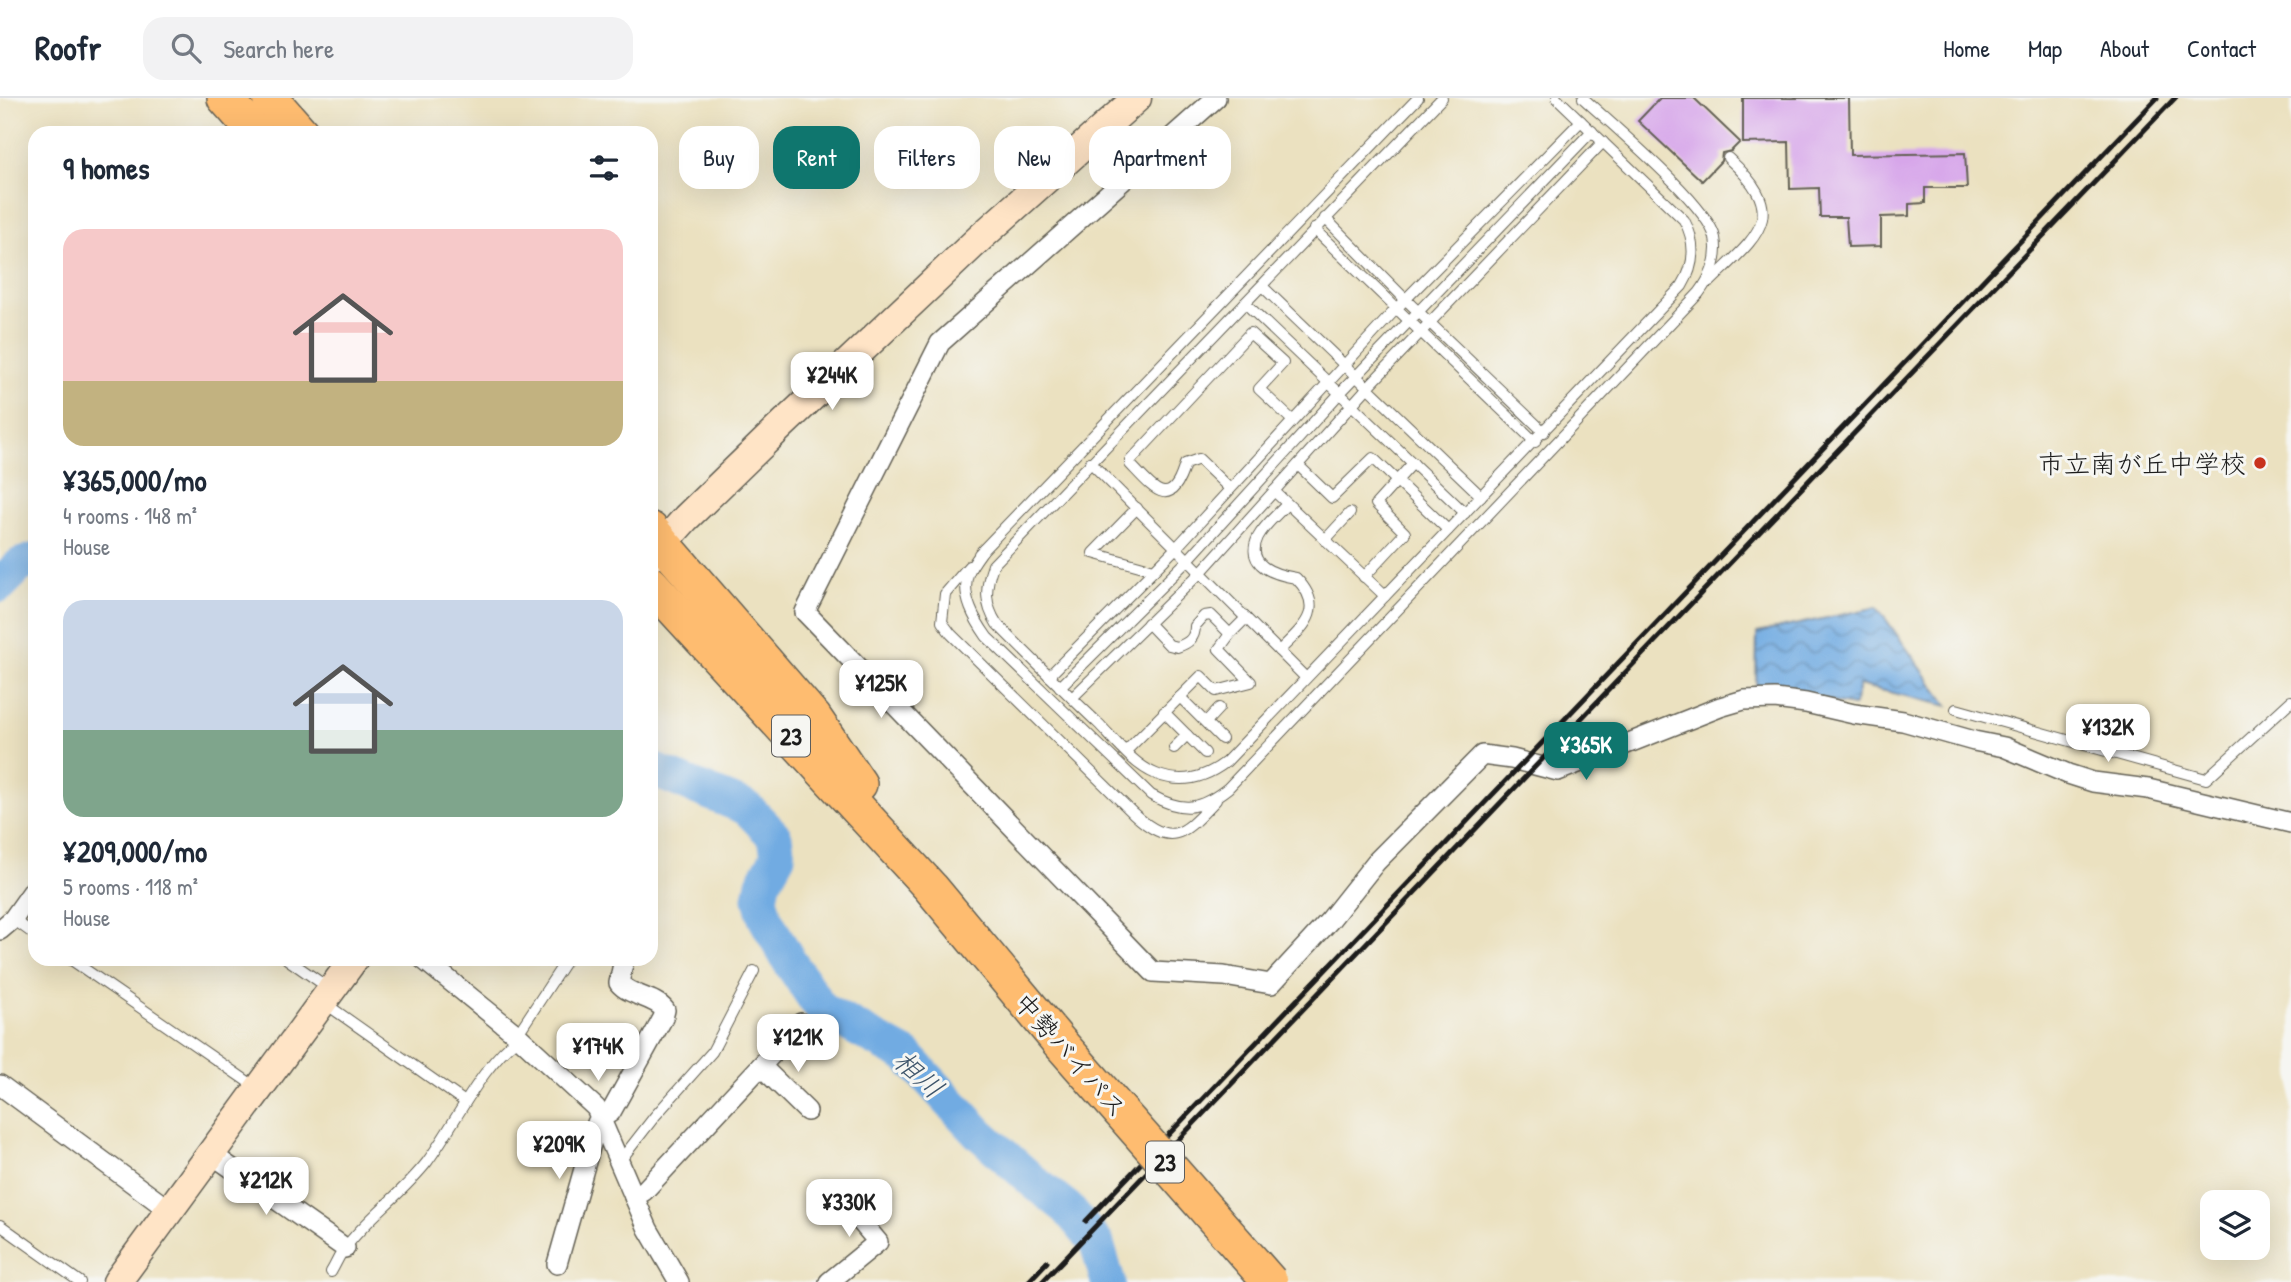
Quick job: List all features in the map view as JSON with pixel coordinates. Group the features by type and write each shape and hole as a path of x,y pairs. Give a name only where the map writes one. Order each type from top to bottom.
{"highway":[{"path":"225,98 250,126"},
{"path":"270,98 295,126"},
{"name":"中勢バイパス","path":"658,546 814,718 931,888"},
{"name":"中勢バイパス","path":"658,592 931,888 1060,1043 1270,1282"}],"main road":[{"path":"658,540 971,247 1137,98"},
{"path":"127,1278 169,1210 349,966"}],"street":[{"path":"1216,98 940,343 805,612 1153,972 1224,976 1271,984 1330,920 1376,862 1482,755 1512,759 1558,771 1720,706 1744,700 1775,699 1806,703 1903,721 2004,747 2093,782 2148,789 2291,823"},
{"path":"6,925 28,897"},
{"path":"432,966 518,1036 596,1108 648,1229 679,1282"},
{"path":"557,1264 597,1124 611,1112 665,1010 660,1004 625,990 619,983 623,966"},
{"path":"634,1197 644,1191 801,1023"},
{"path":"761,1066 807,1111"},
{"path":"0,1085 169,1210"},
{"path":"210,1153 345,1248"},
{"path":"836,1192 878,1242 839,1279"}],"lane":[{"path":"1418,98 983,550 945,594 942,622 950,634 1147,827 1160,834 1179,834 1189,828 1759,232 1764,215 1761,201 1743,171 1728,158"},
{"path":"1442,98 993,565 986,596 988,611 997,624 1126,751 1154,773 1183,779 1212,772 1226,762 1535,442 1689,276 1692,241 1684,220 1557,98"},
{"path":"1583,98 1698,207 1708,222 1715,236 1715,260 1711,276 1699,293"},
{"path":"1049,676 1177,547 1405,299 1581,121"},
{"path":"1060,687 1188,560 1356,376 1592,131"},
{"path":"1072,698 1201,572 1368,387 1603,142"},
{"path":"1325,218 1544,432"},
{"path":"1314,229 1535,442"},
{"path":"1262,286 1481,496"},
{"path":"1245,303 1465,513"},
{"path":"1230,489 1199,459 1185,464 1175,488 1168,492 1157,491 1130,461 1250,333 1283,363 1259,389 1292,420"},
{"path":"1298,465 1332,498 1373,458 1448,530"},
{"path":"1090,462 1306,678"},
{"path":"1364,577 1405,533 1376,503 1413,463"},
{"path":"1274,491 1385,596"},
{"path":"1279,651 1310,618 1309,594 1296,578 1278,576 1261,564 1255,544 1259,535 1287,503"},
{"path":"1137,508 1093,554 1154,570"},
{"path":"1325,540 1350,513"},
{"path":"983,550 968,575 967,597 973,618 987,637 1152,795 1167,804 1191,808 1212,800 1228,788"},
{"path":"1148,623 1169,645 1177,647 1190,641 1195,634 1195,626 1204,616 1210,615 1230,634"},
{"path":"1126,751 1202,676 1216,691 1251,682 1219,649 1247,618"},
{"path":"1180,696 1222,739"},
{"path":"1956,709 2206,779 2291,701"},
{"path":"1206,722 1219,708"},
{"path":"1164,712 1205,753"},
{"path":"1174,748 1187,735"},
{"path":"6,925 28,932"},
{"path":"80,966 258,1088"},
{"path":"296,966 327,995 465,1102"},
{"path":"331,1272 345,1248 425,1164 458,1117 465,1102 518,1036 563,966"},
{"path":"620,1161 655,1116 712,1052 754,971"},
{"path":"0,1225 80,1282"}],"water":[{"path":"1877,607 1948,706 1859,685 1854,706 1756,689 1757,633"}],"building":[{"path":"1660,98 1694,98 1740,142 1731,151 1722,153 1721,161 1702,181 1638,121"},
{"path":"1743,98 1849,98 1850,155 1965,153 1967,188 1925,188 1925,203 1909,204 1909,216 1881,217 1881,246 1848,247 1846,217 1820,217 1819,188 1790,189 1789,142 1743,143"}],"waterway":[{"name":"相川","path":"0,585 20,565 28,562"},
{"name":"相川","path":"658,772 747,808 775,837 778,856 763,883 760,898 765,918 789,961 822,1010 907,1056 979,1133 1067,1208 1097,1244 1108,1282"}],"railway":[{"path":"1086,1221 2157,98"},
{"path":"1042,1282 2175,98"},
{"path":"1028,1282 1047,1262"}],"place":[{"name":"市立南が丘中学校","path":"2260,463"}]}
